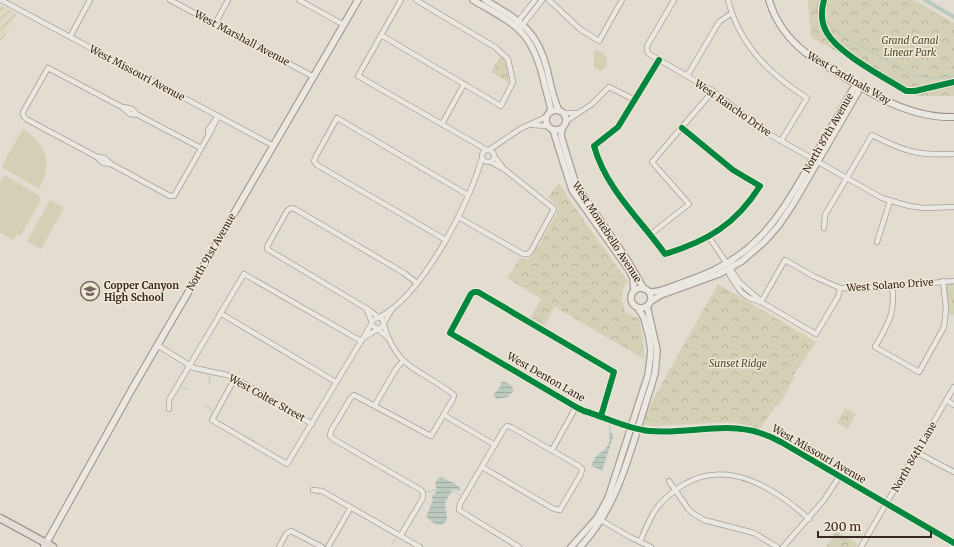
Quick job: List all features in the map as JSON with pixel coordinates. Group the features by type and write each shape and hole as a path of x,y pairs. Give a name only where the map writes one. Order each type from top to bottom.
{"main road":[{"name":"North 91st Avenue","path":"48,546 157,346 358,0"},
{"name":"West Cardinals Way","path":"769,0 776,17 798,47 859,85 911,112 935,117 954,117"},
{"path":"0,518 48,546"}],"street":[{"name":"West Missouri Avenue","path":"1,0 274,146"},
{"path":"70,37 90,0"},
{"name":"West Marshall Avenue","path":"170,0 314,77"},
{"path":"215,24 228,0"},
{"path":"299,0 308,2 344,25"},
{"path":"401,0 358,76 474,144 488,150 494,155 504,169"},
{"path":"381,35 501,106 513,82 508,58 495,46 416,0"},
{"path":"473,0 519,24 538,58 551,112"},
{"path":"485,0 519,24 541,48 565,122"},
{"path":"519,24 535,0"},
{"path":"519,24 542,0"},
{"path":"549,0 580,29 599,40 622,0"},
{"name":"West Rancho Drive","path":"674,0 647,46 647,51 659,60 713,91 758,127 847,179 890,201 924,208 954,207"},
{"path":"728,0 732,13 746,41 759,60 780,80 807,98 781,141"},
{"path":"687,76 718,22 732,13"},
{"path":"659,60 618,127 594,146 598,160 612,187 666,254 683,249 709,237 736,217 750,201 760,186 733,170 682,128"},
{"path":"201,148 138,115 130,114 122,107 48,68 23,116 97,157 103,163 111,164 170,196 174,196 201,148 213,120 218,116"},
{"path":"442,124 464,84"},
{"name":"North 87th Avenue","path":"649,304 661,296 711,278 747,250 773,224 815,161 852,89 859,85"},
{"path":"533,125 547,126 552,130 562,128 565,122 592,104 609,87 635,100"},
{"path":"650,234 689,204 652,162 713,91"},
{"path":"551,112 578,113"},
{"path":"362,340 384,324 393,308 417,282 446,240 478,172 482,157 488,150 501,143 520,129 533,125 546,118 551,112"},
{"path":"446,240 317,165 314,161 337,118 468,195"},
{"path":"546,118 547,126"},
{"name":"West Montebello Avenue","path":"562,128 561,136 576,185 628,260 646,290"},
{"name":"West Montebello Avenue","path":"552,130 572,190 629,270 633,278 634,291"},
{"path":"824,228 825,215 872,135 910,153 930,156 954,154"},
{"path":"478,172 490,162 501,143"},
{"path":"458,216 523,254 528,254 554,209 504,169 482,157 474,144"},
{"path":"877,242 890,201"},
{"path":"400,535 423,498 424,493 330,436 350,399 354,395 431,436 454,395 418,373 403,361 388,338 384,324 379,317 267,249 287,211 291,208 417,282"},
{"path":"709,237 727,266 746,289 761,302"},
{"name":"West Solano Drive","path":"761,302 785,260 815,277 840,288 860,289 954,281"},
{"path":"727,266 729,274 735,285 743,294 761,302 816,334 838,297 840,288"},
{"name":"North 87th Avenue","path":"646,290 659,291 727,266"},
{"path":"169,409 169,400 244,274 362,340"},
{"path":"892,286 894,302 891,316 875,347 919,372 944,327 946,308 943,281"},
{"path":"743,294 746,289"},
{"path":"580,547 616,492 634,427 650,364 651,351 647,327 638,308 633,305 631,300 634,291 646,290 649,304 648,316 656,339 657,362 651,387 634,427"},
{"name":"West Denton Lane","path":"601,416 614,372 474,292 450,333 576,407 601,416 634,427"},
{"path":"638,308 649,304"},
{"path":"366,308 377,329 388,338"},
{"path":"235,378 212,420 287,464 372,322 375,318 393,308"},
{"path":"220,314 336,382"},
{"name":"West Colter Street","path":"157,346 200,370 228,375 235,378 312,424"},
{"path":"375,405 396,369 403,361"},
{"name":"North 84th Lane","path":"861,547 954,387"},
{"path":"946,400 954,405"},
{"path":"552,450 576,407"},
{"path":"444,415 495,445"},
{"path":"482,467 554,509 560,510 581,474 582,469 552,450 507,426 495,445 460,504 459,510 517,547"},
{"name":"West Missouri Avenue","path":"634,427 664,431 727,427 748,429 773,438 954,543"},
{"path":"916,452 954,472"},
{"path":"640,542 655,511 675,490 690,481 708,475 736,475 747,478 772,491 796,507 809,518"},
{"path":"783,547 824,500 839,477"},
{"path":"668,481 689,510 694,514 704,520 754,533 777,547"},
{"path":"313,490 322,490 420,547"},
{"path":"328,547 351,507"},
{"path":"599,519 651,547"},
{"path":"571,547 599,519"},
{"path":"279,547 286,534 290,531 322,547"}],"shaded area":[{"path":"0,5 17,14 0,44"},
{"path":"501,382 509,384 514,390 508,397 497,399 493,395 500,387"},
{"path":"609,433 613,433 613,437 602,471 592,466 595,458 607,446 609,442"},
{"path":"440,477 454,483 461,489 459,491 453,489 447,499 445,504 447,519 441,525 435,524 426,517 433,500 432,496 437,491 435,483"}],"green space":[{"name":"Grand Canal Linear Park","path":"808,0 914,0 954,23 954,96 917,96 811,37"},
{"path":"597,50 607,59 606,67 600,71 594,67 594,51"},
{"path":"501,55 507,65 509,83 491,72"},
{"path":"23,129 38,142 45,156 46,171 39,189 3,168 2,165"},
{"path":"5,175 40,196 41,200 20,236 17,234 13,240 0,232 0,181"},
{"path":"559,183 628,282 622,292 623,304 625,312 639,319 642,332 644,359 555,307 544,326 530,318 541,299 507,278 520,258 529,259 540,244 559,209 548,197"},
{"path":"50,200 64,208 41,249 27,241"},
{"path":"954,283 954,315 949,314 946,284"},
{"name":"Sunset Ridge","path":"718,284 816,342 793,376 795,377 779,405 775,406 761,428 730,422 655,426 643,425 642,419"},
{"path":"845,408 856,414 848,429 837,423"},
{"path":"836,531 858,544 856,547 826,547"}],"waterway":[{"path":"819,0 816,9 819,15"},
{"path":"925,0 954,17"},
{"path":"825,19 833,29 841,35 913,75 931,78 954,76"},
{"path":"539,323 542,317"},
{"path":"509,363 512,357"},
{"path":"209,383 210,376"},
{"path":"182,387 188,390"},
{"path":"206,406 212,410"},
{"path":"610,423 610,433"},
{"path":"427,492 436,490"},
{"path":"453,491 460,495"},
{"path":"392,544 396,538"}],"cycle path":[{"path":"824,0 822,17 827,33 841,49 863,65 906,91 915,91 954,82"},
{"path":"659,60 618,127 594,146 599,162 615,190 665,254 695,243 720,229 741,211 760,186 733,170 682,128"},
{"path":"601,416 614,372 478,292 471,294 450,333 576,407 592,414 641,430 667,432 732,428 764,434 781,442 954,543"}],"place":[{"name":"Copper Canyon High School","path":"90,291"}]}
